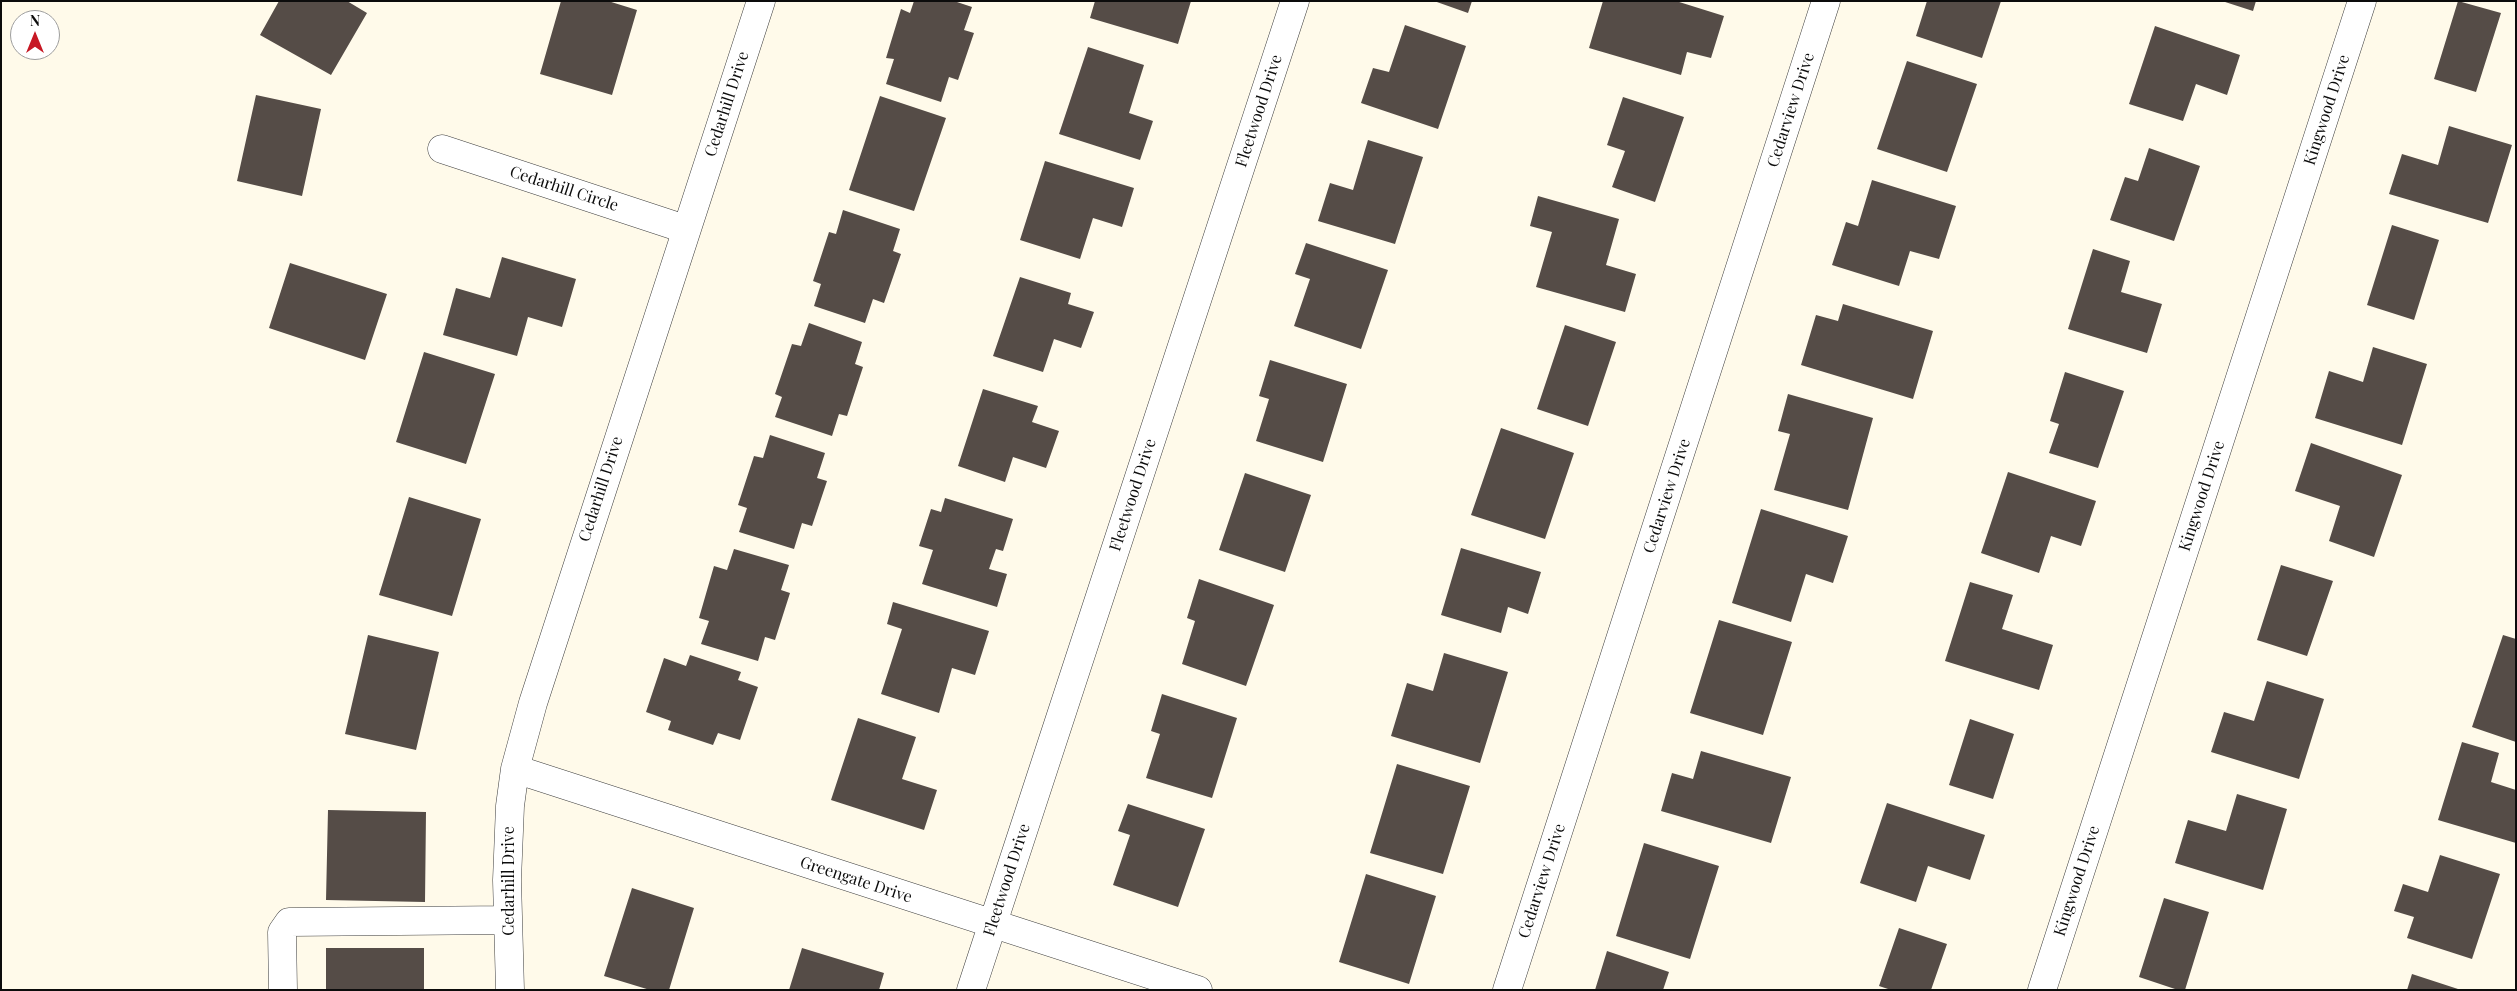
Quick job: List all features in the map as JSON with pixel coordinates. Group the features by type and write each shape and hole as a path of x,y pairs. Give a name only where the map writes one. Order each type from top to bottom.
{"street":[{"name":"Cedarhill Drive","path":"510,990 508,920 510,806 515,769 533,703 685,229 761,1"},
{"name":"Fleetwood Drive","path":"971,990 1295,1"},
{"name":"Cedarview Drive","path":"1507,990 1826,1"},
{"name":"Kingwood Drive","path":"2042,990 2362,1"},
{"name":"Cedarhill Circle","path":"442,149 685,229"},
{"name":"Greengate Drive","path":"515,769 1198,990"},
{"path":"282,990 282,932 289,922 508,920"}],"building":[{"path":"279,1 347,1 367,13 331,75 260,35"},
{"path":"561,1 608,1 637,10 612,95 540,74"},
{"path":"914,1 954,1 972,7 964,30 974,33 958,80 949,77 941,102 886,84 894,59 886,58 901,9 910,13"},
{"path":"1095,1 1191,1 1178,44 1090,18"},
{"path":"1434,1 1472,1 1468,13"},
{"path":"1603,1 1676,1 1724,16 1711,58 1687,52 1681,75 1589,48"},
{"path":"1927,1 2001,1 1982,58 1916,36"},
{"path":"2222,1 2256,1 2253,11"},
{"path":"2458,1 2501,13 2476,92 2434,79"},
{"path":"1405,25 1466,46 1438,129 1361,103 1373,68 1389,72"},
{"path":"2155,26 2240,55 2227,95 2196,84 2183,121 2129,104"},
{"path":"1088,47 1144,65 1129,113 1153,121 1140,160 1059,134"},
{"path":"1907,61 1977,84 1947,172 1877,149"},
{"path":"256,95 321,109 302,196 237,181"},
{"path":"880,96 946,118 914,211 849,190"},
{"path":"1623,97 1684,117 1655,202 1612,187 1625,151 1607,145"},
{"path":"2449,126 2512,145 2488,223 2389,194 2402,154 2438,165"},
{"path":"1368,140 1423,157 1395,244 1318,221 1330,183 1353,190"},
{"path":"2149,148 2200,166 2174,241 2110,220 2125,177 2138,181"},
{"path":"1045,161 1134,188 1122,227 1093,218 1080,259 1020,240"},
{"path":"1872,180 1956,206 1939,259 1910,251 1899,286 1832,265 1846,222 1858,226"},
{"path":"1538,196 1619,219 1606,265 1636,274 1625,312 1536,287 1552,232 1530,226"},
{"path":"843,210 900,229 893,251 901,254 884,303 873,299 865,323 814,306 821,284 813,281 829,232 836,234"},
{"path":"2392,225 2439,240 2414,320 2367,305"},
{"path":"1306,243 1388,270 1361,349 1294,326 1310,279 1295,274"},
{"path":"2093,249 2130,261 2121,292 2162,304 2147,353 2068,329"},
{"path":"502,257 576,279 562,327 528,317 517,356 443,335 456,288 490,298"},
{"path":"290,263 387,294 365,360 269,328"},
{"path":"1020,277 1071,293 1068,304 1094,312 1081,348 1054,339 1043,372 993,356"},
{"path":"1843,304 1933,331 1913,399 1801,365 1816,315 1838,321"},
{"path":"809,323 862,342 855,364 863,367 847,416 839,414 832,436 775,417 782,397 775,394 792,344 801,346"},
{"path":"1565,325 1616,342 1588,426 1537,409"},
{"path":"2373,347 2427,364 2402,445 2315,418 2329,371 2363,382"},
{"path":"424,352 495,374 466,464 396,442"},
{"path":"1270,360 1347,384 1323,462 1256,441 1269,399 1259,396"},
{"path":"2065,372 2124,391 2098,468 2049,453 2059,424 2050,421"},
{"path":"983,389 1038,406 1032,422 1059,431 1046,468 1013,457 1005,482 958,466"},
{"path":"1788,394 1873,418 1848,510 1774,490 1790,434 1778,431"},
{"path":"1501,428 1574,453 1545,539 1471,515"},
{"path":"770,435 825,453 817,478 827,481 812,526 802,523 794,549 739,532 747,508 738,505 754,456 763,458"},
{"path":"2311,443 2402,475 2374,557 2329,541 2340,506 2295,491"},
{"path":"2008,472 2096,501 2081,546 2051,536 2039,573 1981,553"},
{"path":"1245,473 1311,495 1285,572 1219,550"},
{"path":"409,497 481,519 452,616 379,595"},
{"path":"945,498 1013,519 1003,551 996,549 989,569 1007,574 997,607 922,584 933,550 919,546 931,509 941,512"},
{"path":"1761,509 1848,536 1833,583 1806,574 1791,622 1732,603"},
{"path":"1461,548 1541,572 1528,614 1508,607 1501,633 1441,615"},
{"path":"734,549 789,565 781,590 790,593 775,640 765,637 758,661 701,644 709,621 699,618 714,566 727,570"},
{"path":"2281,565 2333,581 2307,656 2257,640"},
{"path":"1199,579 1274,605 1246,686 1182,664 1195,621 1187,618"},
{"path":"1970,582 2013,595 2002,629 2053,645 2039,690 1945,661"},
{"path":"893,602 989,631 975,675 952,668 939,713 881,694 902,629 887,624"},
{"path":"1719,620 1792,642 1763,735 1690,713"},
{"path":"368,635 439,652 416,750 345,734"},
{"path":"2503,635 2516,639 2516,742 2472,727"},
{"path":"1444,653 1508,672 1480,763 1391,736 1407,683 1433,691"},
{"path":"690,655 741,672 738,680 758,687 740,740 718,733 713,745 668,730 671,721 646,712 664,658 686,666"},
{"path":"2267,681 2324,699 2299,779 2211,752 2224,712 2254,721"},
{"path":"1162,694 1237,718 1212,798 1146,778 1160,734 1151,731"},
{"path":"858,718 916,737 902,779 937,790 924,830 831,800"},
{"path":"1970,719 2014,734 1993,799 1949,785"},
{"path":"2462,742 2499,753 2491,782 2516,790 2516,843 2438,820"},
{"path":"1701,751 1791,777 1771,843 1661,811 1672,773 1693,779"},
{"path":"1397,764 1470,786 1443,874 1370,853"},
{"path":"2237,794 2287,809 2263,890 2175,863 2188,820 2226,831"},
{"path":"1887,803 1985,835 1970,880 1928,866 1916,902 1860,883"},
{"path":"1128,804 1205,829 1178,907 1113,885 1130,835 1118,831"},
{"path":"328,810 426,812 425,902 326,900"},
{"path":"1644,843 1719,866 1690,959 1616,936"},
{"path":"2440,855 2500,874 2472,959 2407,938 2414,917 2394,911 2403,884 2428,892"},
{"path":"1366,874 1436,896 1409,984 1339,962"},
{"path":"632,888 694,908 669,990 650,990 604,976"},
{"path":"2164,898 2209,912 2185,990 2178,990 2139,977"},
{"path":"1899,928 1947,944 1931,990 1891,990 1879,986"},
{"path":"326,948 424,948 424,990 326,990"},
{"path":"802,948 884,973 879,990 789,990"},
{"path":"1607,951 1669,972 1663,990 1595,990"},
{"path":"2412,974 2458,989 2458,990 2407,990"}]}
